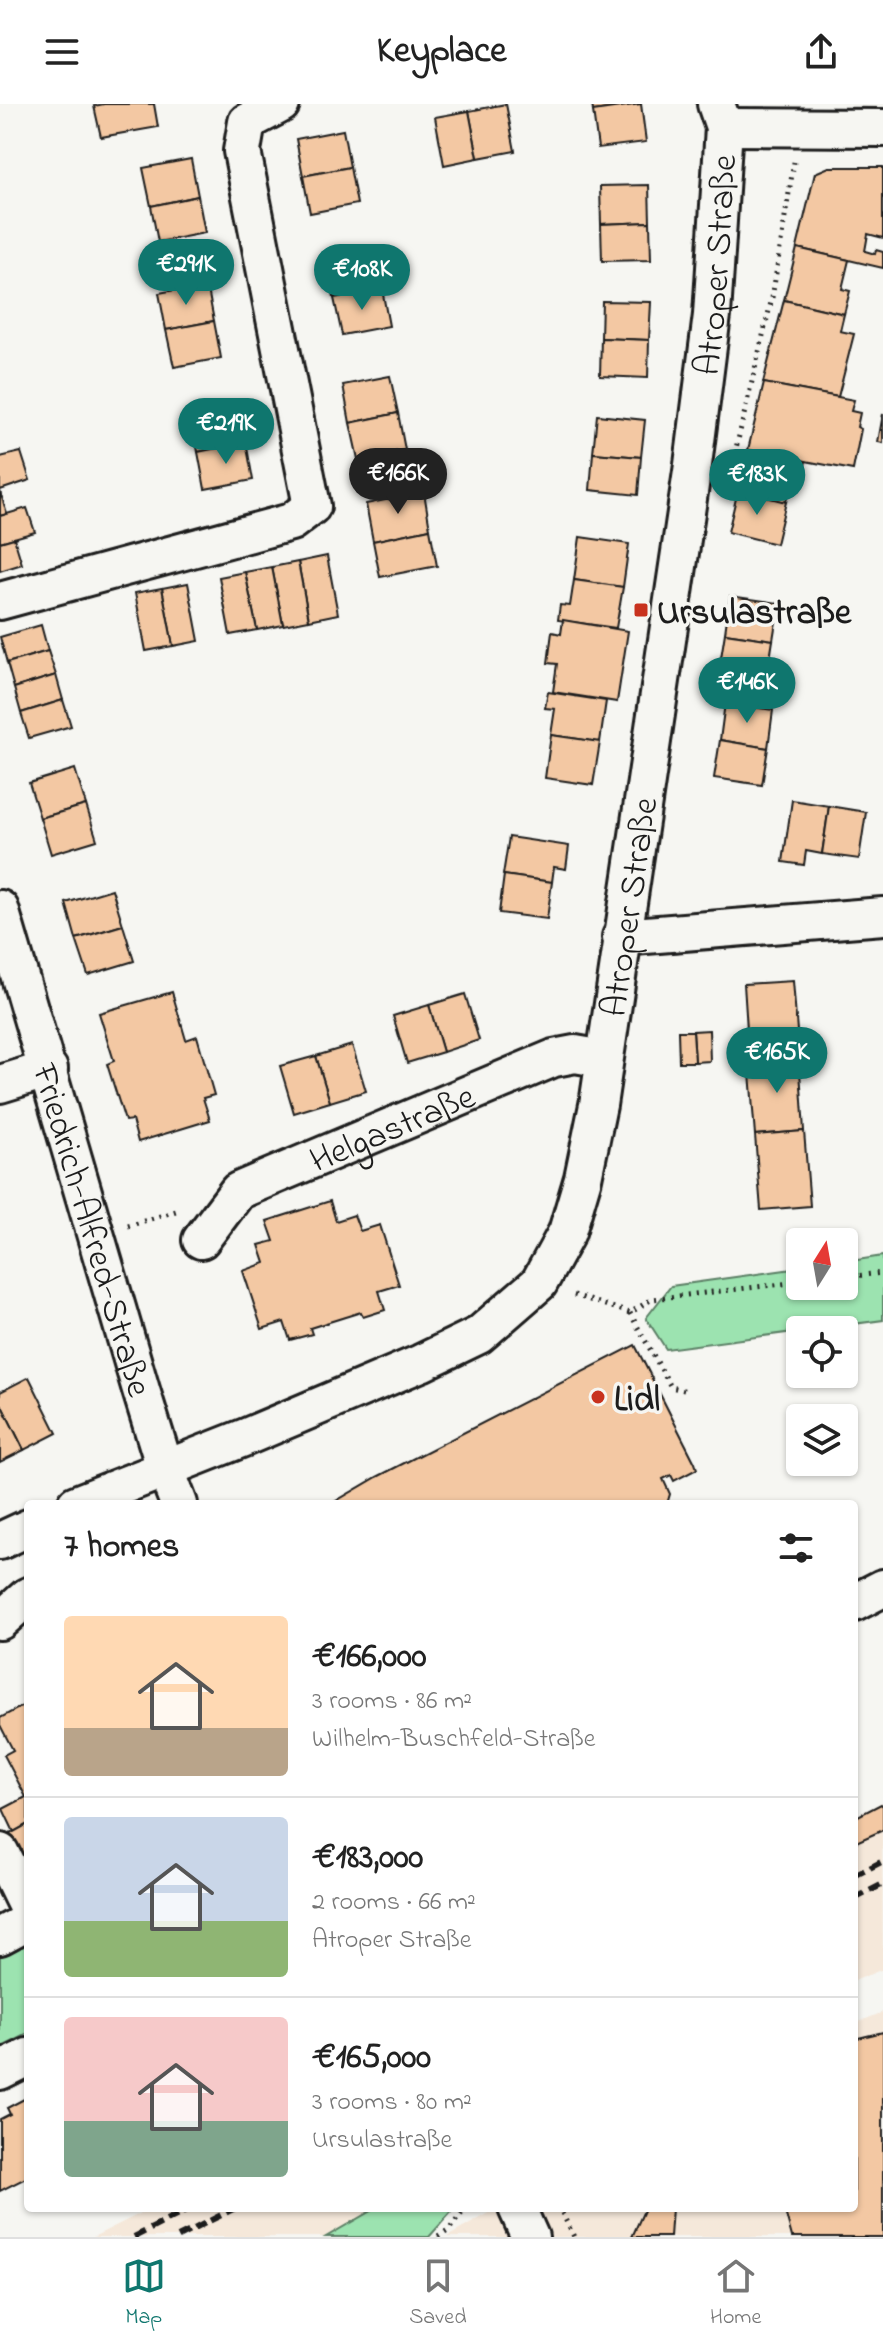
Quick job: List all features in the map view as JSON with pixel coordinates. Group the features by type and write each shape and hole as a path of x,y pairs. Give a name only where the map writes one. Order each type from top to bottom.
{"street":[{"path":"0,601 291,522 312,506 242,151 247,122 281,104"},
{"path":"720,115 794,127 883,128"},
{"name":"Atroper Straße","path":"86,1500 246,1437 479,1335 539,1283 567,1232 583,1178 604,1059 699,420 712,315 720,115"},
{"name":"Friedrich-Alfred-Straße","path":"0,909 165,1468 177,1500"},
{"path":"621,937 883,916"},
{"name":"Helgastraße","path":"201,1240 238,1191 554,1058 575,1054 604,1059"},
{"path":"0,1084 49,1069"},
{"path":"0,1541 24,1530"},
{"path":"858,1601 883,1588"},
{"path":"0,1621 24,1600"},
{"path":"0,1852 24,1901"},
{"path":"0,1936 24,1923"},
{"path":"0,2071 24,2059"},
{"path":"519,2212 530,2237"}],"path":[{"path":"726,482 735,458 772,298 797,146 794,127"},
{"path":"97,1236 181,1209"},
{"path":"858,1276 883,1273"},
{"path":"539,1283 630,1313 671,1387 688,1391"},
{"path":"630,1313 652,1299 786,1284"},
{"path":"438,2237 449,2234 463,2212"},
{"path":"562,2212 574,2237"}],"shaded area":[{"path":"882,1802 883,1969 858,1979 858,1815"},
{"path":"883,2012 883,2237 447,2237 491,2212 858,2212 858,2022"},
{"path":"143,2212 369,2212 326,2237 93,2237"}],"green space":[{"path":"883,1256 883,1320 858,1323 858,1316 786,1316 786,1333 666,1349 646,1318 671,1286 786,1270 786,1300 858,1300 858,1260"},
{"path":"21,1937 24,1943 24,2036 0,2048 0,1947"},
{"path":"369,2212 451,2212 429,2237 326,2237"}],"building":[{"path":"154,104 158,127 101,137 94,106"},
{"path":"506,104 515,151 478,158 469,111"},
{"path":"592,104 641,104 593,111"},
{"path":"641,104 646,142 598,148 593,111"},
{"path":"469,111 478,158 444,165 435,117"},
{"path":"343,130 350,167 303,176 296,139"},
{"path":"191,159 198,196 151,206 143,168"},
{"path":"350,167 357,204 310,213 303,176"},
{"path":"829,167 883,167 883,238 868,234 865,251 875,254 876,250 883,252 883,268 797,248 815,173"},
{"path":"649,185 650,222 601,224 600,186"},
{"path":"198,196 205,233 158,242 151,206"},
{"path":"650,222 651,260 602,261 601,224"},
{"path":"797,248 849,260 842,289 850,291 844,314 784,300"},
{"path":"375,252 382,289 334,298 327,261"},
{"path":"207,284 214,321 166,330 159,293"},
{"path":"382,289 389,326 342,335 334,298"},
{"path":"784,300 844,314 840,331 854,334 838,397 763,383"},
{"path":"602,301 651,302 649,340 601,338"},
{"path":"214,321 221,358 174,367 166,330"},
{"path":"601,338 649,340 648,378 600,376"},
{"path":"390,376 398,413 350,423 343,385"},
{"path":"764,383 854,400 851,411 860,413 857,427 861,429 853,470 748,450"},
{"path":"239,406 246,442 198,452 191,415"},
{"path":"398,413 405,450 358,459 350,423"},
{"path":"883,414 883,443 878,442"},
{"path":"597,415 645,420 641,457 593,453"},
{"path":"246,442 253,480 205,489 198,452"},
{"path":"748,450 806,461 802,478 792,476 786,502 738,490"},
{"path":"21,452 30,480 0,490 0,457"},
{"path":"593,453 641,457 638,495 590,490"},
{"path":"738,490 786,502 776,544 728,532"},
{"path":"0,491 7,514 0,516"},
{"path":"424,492 430,529 373,541 366,504"},
{"path":"27,508 35,532 0,542 0,516"},
{"path":"430,529 437,566 380,577 373,541"},
{"path":"580,537 629,544 623,587 574,580"},
{"path":"14,538 22,564 0,571 0,542"},
{"path":"327,556 338,614 309,620 298,562"},
{"path":"298,562 309,620 283,625 272,567"},
{"path":"272,567 283,625 257,630 245,572"},
{"path":"245,572 257,630 230,635 219,577"},
{"path":"574,580 623,587 616,628 558,620 560,605 570,606"},
{"path":"188,583 199,641 173,646 162,588"},
{"path":"162,588 173,646 146,651 135,593"},
{"path":"730,596 779,603 773,640 725,633"},
{"path":"563,620 628,631 617,702 553,692 557,664 548,663 552,632 561,634"},
{"path":"41,625 48,651 7,663 0,637"},
{"path":"725,633 773,640 767,678 719,670"},
{"path":"48,651 56,675 14,688 7,663"},
{"path":"56,675 63,700 21,713 14,688"},
{"path":"548,692 606,701 600,742 551,735 555,709 545,708"},
{"path":"63,700 71,726 29,738 21,713"},
{"path":"725,703 773,710 768,748 720,740"},
{"path":"551,735 600,742 593,785 545,778"},
{"path":"720,740 768,748 762,785 714,778"},
{"path":"75,769 86,805 40,818 29,783"},
{"path":"792,800 829,806 822,854 806,851 804,865 783,862"},
{"path":"86,805 97,840 51,854 40,818"},
{"path":"829,806 866,812 859,859 822,854"},
{"path":"509,837 569,846 566,869 554,867 552,882 503,875"},
{"path":"504,875 552,882 547,919 499,913"},
{"path":"112,889 123,925 76,939 66,903"},
{"path":"123,925 134,961 88,975 76,939"},
{"path":"793,981 799,1056 749,1060 744,984"},
{"path":"172,992 186,1040 197,1036 214,1095 203,1098 210,1120 138,1142 132,1120 125,1121 107,1064 114,1061 99,1013"},
{"path":"465,994 479,1040 443,1052 429,1005"},
{"path":"429,1005 443,1052 407,1063 393,1016"},
{"path":"709,1030 710,1061 695,1062 693,1031"},
{"path":"678,1031 693,1031 695,1062 679,1062"},
{"path":"352,1045 366,1091 330,1102 316,1056"},
{"path":"316,1056 330,1102 294,1113 280,1066"},
{"path":"799,1056 804,1131 755,1135 749,1060"},
{"path":"804,1131 810,1206 761,1210 755,1135"},
{"path":"330,1201 336,1221 354,1215 360,1231 380,1225 399,1285 379,1291 385,1310 363,1317 361,1312 310,1328 312,1334 290,1340 284,1322 262,1329 243,1271 265,1263 259,1245 274,1241 267,1221"},
{"name":"Lidl","path":"635,1345 697,1469 674,1481 671,1475 663,1479 670,1494 668,1500 338,1500"},
{"path":"29,1377 57,1433 24,1450 0,1402 0,1392"},
{"path":"0,1402 24,1450 0,1462"},
{"path":"24,1705 24,1793 4,1755 13,1750 0,1725 0,1718"},
{"path":"24,1798 24,1826 14,1832 3,1809"},
{"path":"881,1804 883,1830 858,1841 858,1816"},
{"path":"24,1826 24,1865 8,1835"},
{"path":"883,2032 883,2237 792,2237 785,2212 858,2212 858,2038"},
{"path":"24,2099 24,2179 0,2191 0,2119 10,2114 7,2108"},
{"path":"643,2212 672,2212 670,2237 632,2237"}],"railway":[{"path":"858,1874 883,1861"},
{"path":"858,1897 883,1884"},
{"path":"134,2237 184,2212"},
{"path":"178,2237 227,2212"}],"place":[{"name":"Ursulastraße","path":"641,610"},
{"name":"Lidl","path":"598,1397"}]}
